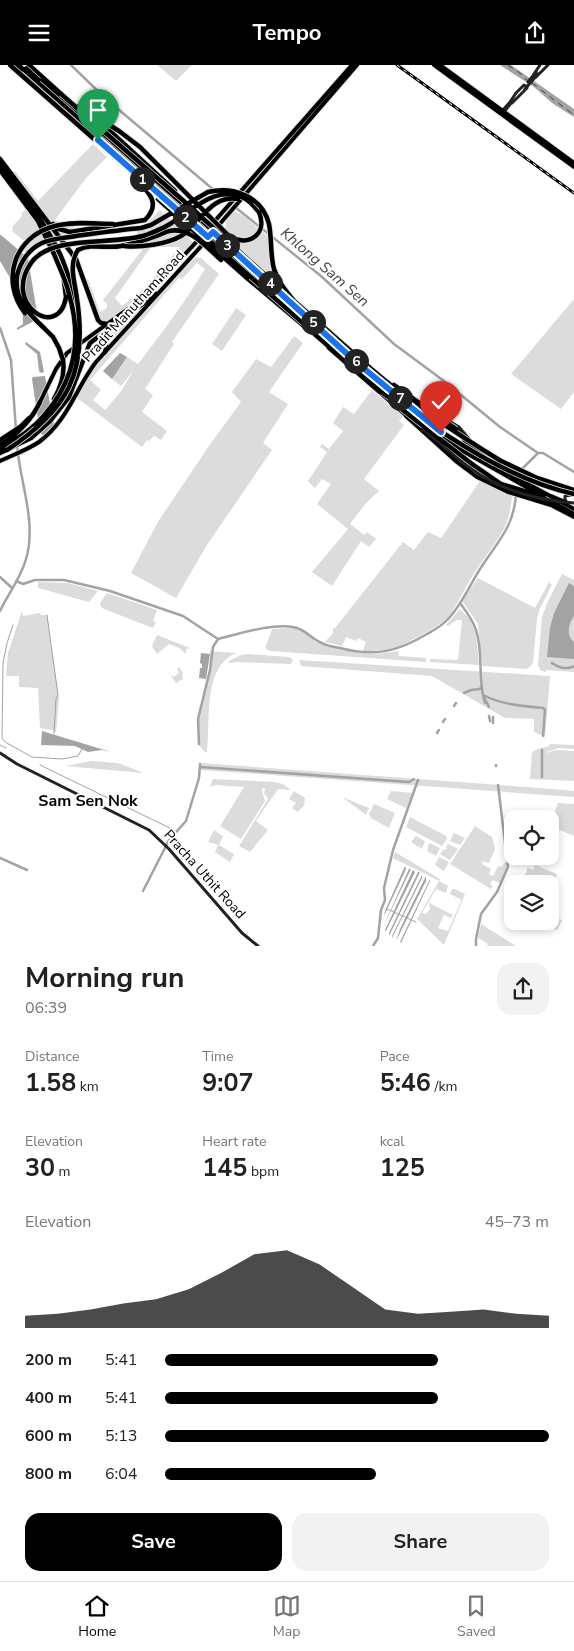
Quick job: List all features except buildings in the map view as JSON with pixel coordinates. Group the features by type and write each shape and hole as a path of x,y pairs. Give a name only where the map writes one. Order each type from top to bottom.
{"highway":[{"path":"12,65 393,402 494,480 534,494 558,505"},
{"path":"26,65 61,94 294,305 425,412 501,461 574,493"},
{"path":"61,94 119,131 140,147 230,237 240,241 248,241 260,231 262,224 261,217 251,203 239,196 230,194 206,199 158,231 142,237 78,243 59,247 39,255 26,271 23,283 24,296 29,308 42,317 53,316 60,311 66,297 63,280"},
{"path":"73,108 99,123 124,144 169,185 186,206"},
{"path":"0,159 69,250 81,270 98,320 108,327"},
{"path":"0,164 48,231 65,265 79,313"},
{"path":"0,169 38,221 54,254 69,293 75,333 74,359 68,381 59,398 36,425 0,449"},
{"path":"44,328 24,313 13,295 10,281 15,258 22,247 37,233 56,225 113,224 142,221 147,218 152,210 153,202 150,195 131,172"},
{"path":"142,179 155,197 293,318 312,331"},
{"path":"36,425 56,396 64,371 63,360 53,337 23,307 17,291 18,272 24,258 37,246 55,239 141,228 152,225 208,193 221,190 241,193 254,201 268,219 274,269 281,285 294,305"},
{"path":"7,450 27,436 58,407 74,375 80,351 79,313 73,271 75,255 78,250 85,247 154,244 174,240 191,228 217,201 234,198 251,203"},
{"path":"34,203 60,229 70,232 113,224"},
{"path":"86,230 110,231"},
{"path":"124,246 175,230 186,232 247,278"},
{"path":"126,240 133,241 156,237"},
{"path":"0,453 31,437 56,415 69,397 90,343 108,327 136,311 156,294"},
{"path":"105,352 108,327"},
{"path":"370,368 456,429 471,452"},
{"path":"381,392 496,464 540,485 574,493"},
{"path":"0,445 27,424 40,402"},
{"path":"466,443 478,451"}],"main road":[{"path":"12,65 204,233 230,258 251,283 472,474 508,492 551,505 574,515"},
{"path":"12,65 38,86"},
{"path":"18,65 294,305"},
{"path":"26,65 294,305 305,319"},
{"path":"26,65 186,206 275,288 305,319 388,394 431,425 503,472"},
{"path":"26,65 42,81"},
{"name":"Pradit Manutham Road","path":"0,461 39,441 56,426 67,411 88,372 290,146 314,111 352,65"},
{"name":"Pradit Manutham Road","path":"0,440 21,426 40,402 56,369 67,353 108,327 161,281 196,243 282,141 314,111 357,65"},
{"path":"434,65 574,165"},
{"path":"440,65 502,113"},
{"path":"502,113 544,65"},
{"path":"525,85 527,89 511,103 516,93 525,85"},
{"path":"72,99 73,108"},
{"path":"186,206 212,223"},
{"path":"226,217 224,227 226,236 246,258 247,262"},
{"path":"194,224 196,243"},
{"path":"202,245 208,243 230,258 461,450 532,487 574,515"},
{"path":"230,258 231,253 235,251"},
{"path":"161,281 165,284"},
{"path":"275,288 292,296 360,358 400,390 414,397 459,427 478,451 523,474 574,493"},
{"path":"388,394 399,410"},
{"path":"406,416 458,459 489,481 514,491 574,507"},
{"path":"436,443 444,437"},
{"path":"532,487 574,507"},
{"path":"539,489 556,487"},
{"path":"564,489 568,495"},
{"path":"545,493 574,507"},
{"path":"569,504 565,497 574,493"},
{"path":"534,494 551,505"},
{"name":"Pracha Uthit Road","path":"0,753 17,764 144,827 161,840 242,933 258,946"}],"shaded area":[{"path":"157,65 192,65 176,81"},
{"path":"500,65 511,65 574,109 574,117 552,103 534,87"},
{"path":"93,144 107,157 86,178 55,220 58,222 74,221 75,235 57,237 60,248 50,253 45,242 27,253 20,247 24,241 12,231 12,227 25,210 3,178 15,171 38,201"},
{"path":"160,210 193,242 143,294 106,322 101,322 86,280 88,279 100,312 107,308 107,304 103,300 143,249 137,234 138,228 146,224","holes":["151,247 180,247 146,287 122,306 115,298"]},
{"path":"233,211 241,214 269,237 269,246 279,286 254,266 250,258 228,236 225,226"},
{"path":"0,235 28,258 38,319 17,330 23,324 22,298 0,261"},
{"path":"196,257 201,258 219,274 172,342 174,344 145,389 153,395 142,412 167,431 161,440 154,436 149,441 147,440 142,447 77,398 85,381 97,365 174,278","holes":["197,263 205,269 173,317 138,364 127,357 112,379 121,386 133,371 122,390 105,410 93,400 101,390 90,380 179,278 182,279"]},
{"path":"574,299 574,392 561,409 511,374"},
{"path":"142,307 108,347 107,339 110,334"},
{"path":"236,308 246,315 222,351 212,344"},
{"path":"294,336 303,343 269,392 288,404 263,443 272,450 207,545 176,598 131,573 159,520 241,402 232,392 256,359 271,367"},
{"path":"26,342 40,352 44,372 41,373 39,371 37,354 25,344"},
{"path":"120,353 127,357 112,379 103,371"},
{"path":"45,376 54,425 44,436 40,433 32,379 33,377"},
{"path":"372,390 403,416 399,421 404,425 364,479 379,491 366,503 350,524 364,535 367,532 376,539 369,547 361,541 332,586 312,572 348,529 317,504 331,484 322,479 315,488 308,481 327,452 320,447 322,444 329,449 343,431 333,423 343,407 354,414"},
{"path":"480,481 512,495 509,517 502,533 447,618 422,635 390,649 363,651 366,642 358,638 356,641 346,637 342,646 325,642 333,633 333,628 335,628 403,542 414,550 428,532 441,538"},
{"path":"562,574 574,580 574,672 546,670 546,672 540,670 538,665 542,617"},
{"path":"478,578 535,608 549,582 552,585 540,608 537,619 533,663 530,667 526,669 482,666 478,624 462,601"},
{"path":"38,582 68,583 98,591 89,602 38,588"},
{"path":"569,583 574,586 574,616 569,630 571,639 574,642 574,659 547,657 550,628 554,613"},
{"path":"107,593 157,610 153,621 156,622 153,628 101,607 100,603"},
{"path":"460,609 469,618 476,634 479,665 430,662 430,659 458,660 462,620 457,620 448,626 446,625"},
{"path":"22,611 23,616 40,613 41,615 47,615 59,699 56,733 54,730 40,728 38,688 19,687 19,676 6,676 8,653"},
{"path":"293,628 310,635 315,642 342,650 378,654 398,651 399,656 426,658 426,662 270,651 265,648 272,629"},
{"path":"157,635 190,648 186,649 186,654 179,648 169,644 157,654 152,646"},
{"path":"210,651 236,653 225,660 218,670 213,683 210,697 207,752 205,752 198,744 197,721 209,671"},
{"path":"201,653 210,654 206,679 199,678 200,668 202,668 200,663"},
{"path":"241,655 290,657 293,660 291,664 229,663 229,661"},
{"path":"299,660 550,676 545,737 534,732 534,719 505,718 432,676 301,666"},
{"path":"179,667 183,673 183,679 176,683 171,676 173,677 179,673 177,668"},
{"path":"42,731 111,752 102,750 88,752 75,746 41,745"},
{"path":"550,744 574,745 574,749 558,748 546,753 556,750 574,751 574,781 530,779 532,752 548,747"},
{"path":"91,761 118,763 144,773 65,766"},
{"path":"201,763 574,791 574,797 201,770"},
{"path":"213,779 274,782 283,784 291,790 278,789 256,821 268,830 250,852 239,846 268,799 264,793 265,788 262,788 262,791 265,801 241,839 220,826 244,787 216,785 210,787"},
{"path":"294,791 305,798 304,805 298,812 292,808 296,803 289,799"},
{"path":"391,791 413,793 406,808 387,799"},
{"path":"342,797 369,808 366,815"},
{"path":"558,803 574,804 574,836 559,830 559,810 556,810"},
{"path":"374,804 395,813 389,828 371,818 369,814"},
{"path":"410,817 446,836 447,839 442,846 406,827"},
{"path":"475,826 492,837 495,849 489,863 483,861 482,864 491,869 489,874 493,876 498,866 502,867 504,863 504,865 507,865 500,883 492,880 490,884 493,886 491,889 450,864"},
{"path":"214,830 223,836 219,845 234,854 230,862 215,852 218,845 208,842"},
{"path":"454,833 465,838 460,845 450,841"},
{"path":"416,836 425,841 422,849 411,842"},
{"path":"429,843 440,848 436,856 427,851"},
{"path":"448,844 458,849 450,860 440,854 443,850 447,849"},
{"path":"395,852 440,879 439,881 393,859"},
{"path":"439,857 449,862 444,871 435,865"},
{"path":"535,865 557,874 525,875 527,867 533,870"},
{"path":"405,866 406,869 384,916 385,911"},
{"path":"409,869 411,869 383,927"},
{"path":"413,870 415,872 386,931 385,930"},
{"path":"418,872 420,872 389,936 389,933"},
{"path":"422,875 422,878 392,938 392,936"},
{"path":"426,876 426,881 396,941 400,929"},
{"path":"430,879 430,881 401,943 400,942"},
{"path":"439,881 448,886 446,893 436,889 422,913 426,914 430,909 431,901 431,904 453,915 451,918 444,915 438,928 448,931 461,901 450,894 452,889 465,894 444,945 417,919"},
{"path":"481,924 516,946 487,946 488,944 478,938"}],"waterway":[{"name":"Khlong Sam Sen","path":"71,65 105,98 215,191"},
{"name":"Khlong Sam Sen","path":"235,207 321,276 394,344 444,381 500,427 538,453 543,453 574,472"},
{"path":"0,328 11,360 16,430"},
{"path":"0,611 21,573 29,545 29,517 17,445"},
{"path":"521,470 538,453"},
{"path":"16,581 23,584 35,580 64,580 110,591 183,616 218,639 276,626 285,626 301,630 326,645 352,651 385,651 416,640 441,626 452,614 507,528 516,494"},
{"path":"0,577 12,588"},
{"path":"460,603 476,630 480,648 481,685 485,703"},
{"path":"47,615 58,695 56,699 54,734"},
{"path":"13,625 3,663 2,738 5,742 32,757 62,759 78,756 82,749"},
{"path":"199,744 198,719 210,670 213,647 218,639"},
{"path":"552,663 563,668 574,666"},
{"path":"464,693 480,689 481,687"},
{"path":"483,695 505,703 543,708 545,710 543,736"},
{"path":"484,697 489,707"},
{"path":"489,716 490,721"},
{"path":"493,717 493,723"},
{"path":"0,745 6,748"},
{"path":"542,750 542,777"},
{"path":"143,891 169,840 186,821 199,778 200,764"},
{"path":"40,765 178,832"},
{"path":"200,767 409,782 414,779"},
{"path":"373,946 378,938 381,910 385,900 384,888 393,850 418,780"},
{"path":"476,946 481,914 497,892 508,867 498,785"},
{"path":"0,858 27,870"},
{"path":"387,909 416,922"}],"ferry route":[{"path":"508,65 529,81"},
{"path":"532,83 574,115"}],"railway":[{"path":"397,65 574,193"}],"district":[{"name":"Sam Sen Nok","path":"88,800"}],"route":[{"path":"98,140 208,237 213,232 296,305 356,362 441,432"}]}
